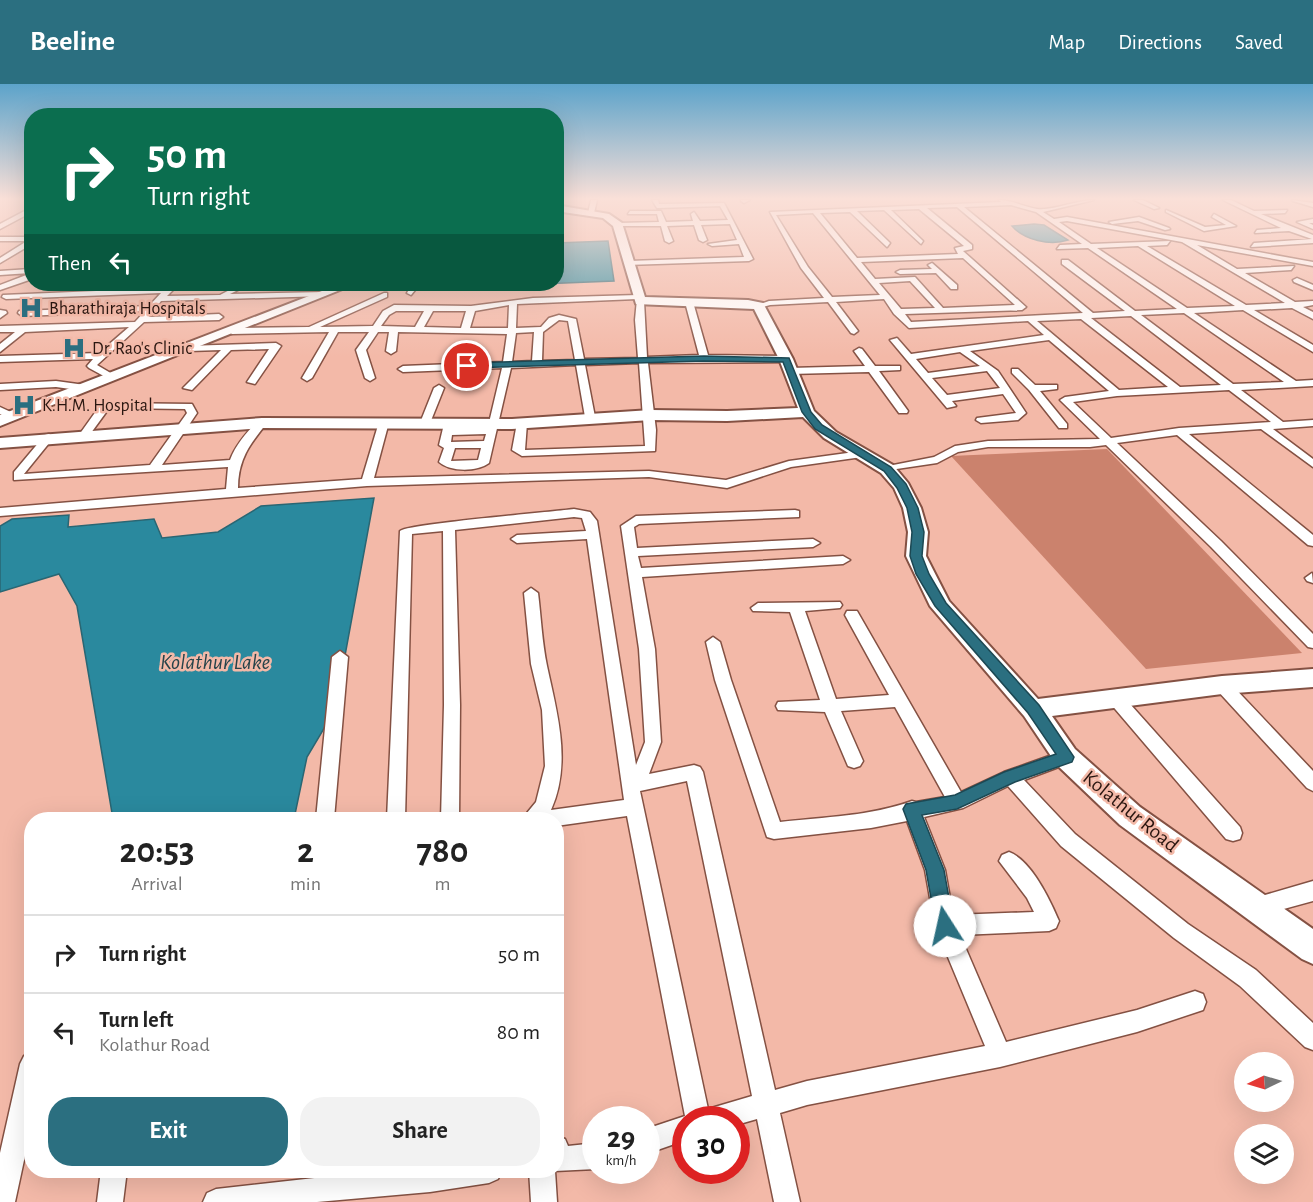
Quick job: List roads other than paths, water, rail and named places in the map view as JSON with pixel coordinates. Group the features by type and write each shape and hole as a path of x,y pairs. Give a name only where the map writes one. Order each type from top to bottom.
{"main road":[{"path":"626,252 639,299 759,306"},
{"path":"3,418 51,405 67,395 111,377 332,291"},
{"name":"Kolathur Road","path":"759,306 788,365 807,412 819,427 887,469 902,487 912,508 918,532 916,556 922,574 941,606 1033,709 1066,757 1130,816 1258,906 1313,948"},
{"path":"0,443 49,437 262,423 425,423 470,430 590,417 728,416 807,412"},
{"path":"1033,709 1222,685 1313,678"}],"street":[{"path":"629,263 749,259 746,252"},
{"path":"797,252 854,331"},
{"path":"849,252 909,325 1313,303"},
{"path":"897,312 1022,307 961,252"},
{"path":"1017,252 1087,316 1178,390"},
{"path":"1099,252 1294,384"},
{"path":"1153,252 1313,349"},
{"path":"1204,252 1313,316"},
{"path":"1254,252 1313,264"},
{"path":"1268,252 1275,256 1299,252"},
{"path":"3,259 23,256"},
{"path":"856,260 966,256"},
{"path":"1065,262 1281,425"},
{"path":"954,287 932,265 974,264"},
{"path":"1234,270 1291,268"},
{"path":"870,277 938,271"},
{"path":"0,273 24,275"},
{"path":"870,277 912,279 942,311"},
{"path":"0,288 24,278"},
{"path":"1297,280 1313,288"},
{"path":"6,297 166,291"},
{"path":"111,377 92,366 100,356 140,322 166,291"},
{"path":"219,296 230,291"},
{"path":"159,299 324,294"},
{"path":"305,331 384,295"},
{"path":"759,306 769,303 884,297"},
{"path":"370,378 361,352 378,329 386,313 394,308 471,309 513,302 639,299 638,329 651,415 651,448 522,453 518,450 522,423"},
{"path":"450,446 445,462 453,466 483,463 487,445 491,443 507,365 513,302"},
{"path":"689,302 704,358"},
{"path":"22,313 152,308"},
{"path":"418,330 430,308"},
{"path":"465,331 471,309"},
{"path":"0,330 219,317"},
{"path":"232,331 378,329 512,331 539,330 544,329 549,320 572,319 590,417"},
{"path":"1030,319 1117,393"},
{"path":"0,349 23,329"},
{"path":"308,378 335,330"},
{"path":"391,351 394,330"},
{"path":"537,364 539,330"},
{"path":"909,357 1052,337"},
{"path":"894,340 947,402 1007,390"},
{"path":"189,348 276,346 252,382"},
{"path":"188,388 229,347"},
{"path":"962,349 990,368 1007,390 1021,414 981,420"},
{"path":"859,351 903,411"},
{"path":"0,359 100,356"},
{"path":"403,369 704,358 788,365 897,368"},
{"path":"927,376 990,368"},
{"path":"1015,371 1033,388 1063,426"},
{"path":"1041,376 1111,442 1313,643"},
{"path":"1065,400 1117,393 1313,383"},
{"path":"0,387 56,384 85,388"},
{"path":"1033,388 1053,387"},
{"path":"425,423 439,388"},
{"path":"84,435 103,410 112,405 188,406 192,413 153,470"},
{"path":"367,482 384,422"},
{"path":"232,492 234,463 240,447 262,423"},
{"path":"887,469 937,460 955,449 988,444 1111,442 1179,431 1313,423"},
{"path":"1263,426 1313,464"},
{"path":"448,428 444,443 450,446 487,445"},
{"path":"1179,431 1313,542"},
{"path":"49,437 18,474 18,478 234,463"},
{"path":"0,512 367,482 649,474 727,484 789,464 862,454"},
{"path":"396,812 406,531 516,517 574,513 586,515 591,521 630,786 695,1106"},
{"path":"630,786 645,766 652,742 647,649 627,526 636,520 795,514"},
{"path":"516,517 517,545 593,535"},
{"path":"449,525 452,705 450,812"},
{"path":"631,552 813,543"},
{"path":"634,573 843,560"},
{"path":"531,593 539,664 549,710 554,766 544,806 538,812"},
{"path":"758,608 834,605"},
{"path":"796,607 830,706 854,761"},
{"path":"852,615 957,802"},
{"path":"713,642 723,680 774,831 871,820 912,809 957,802 1010,777 1066,757"},
{"path":"326,812 340,657"},
{"path":"1222,685 1313,783"},
{"path":"1116,699 1233,833"},
{"path":"784,706 830,706 901,700"},
{"path":"630,786 694,772 787,1202"},
{"path":"1010,777 1068,840 1180,931 1248,978 1313,1039"},
{"path":"564,816 634,807"},
{"path":"912,809 935,870 945,926 1000,1055"},
{"path":"945,926 1049,921 1034,891 1009,861"},
{"path":"1258,906 1313,891"},
{"path":"750,1107 1000,1055 1137,1021 1195,1002"},
{"path":"2,1202 24,1101"},
{"path":"564,1158 582,1157"},
{"path":"110,1202 113,1178"},
{"path":"222,1201 325,1195 437,1178"},
{"path":"544,1202 549,1178"}],"water":[{"path":"564,252 610,252 614,281 564,283"},
{"name":"Kolathur Lake","path":"374,498 335,710 307,757 295,812 112,812 77,606 59,574 0,592 0,526 12,519 69,515 68,527 154,519 162,538 218,532 261,506"}],"place":[{"name":"Bharathiraja Hospitals","path":"31,308"},
{"name":"Dr. Rao's Clinic","path":"74,348"},
{"name":"K.H.M. Hospital","path":"24,405"}]}
